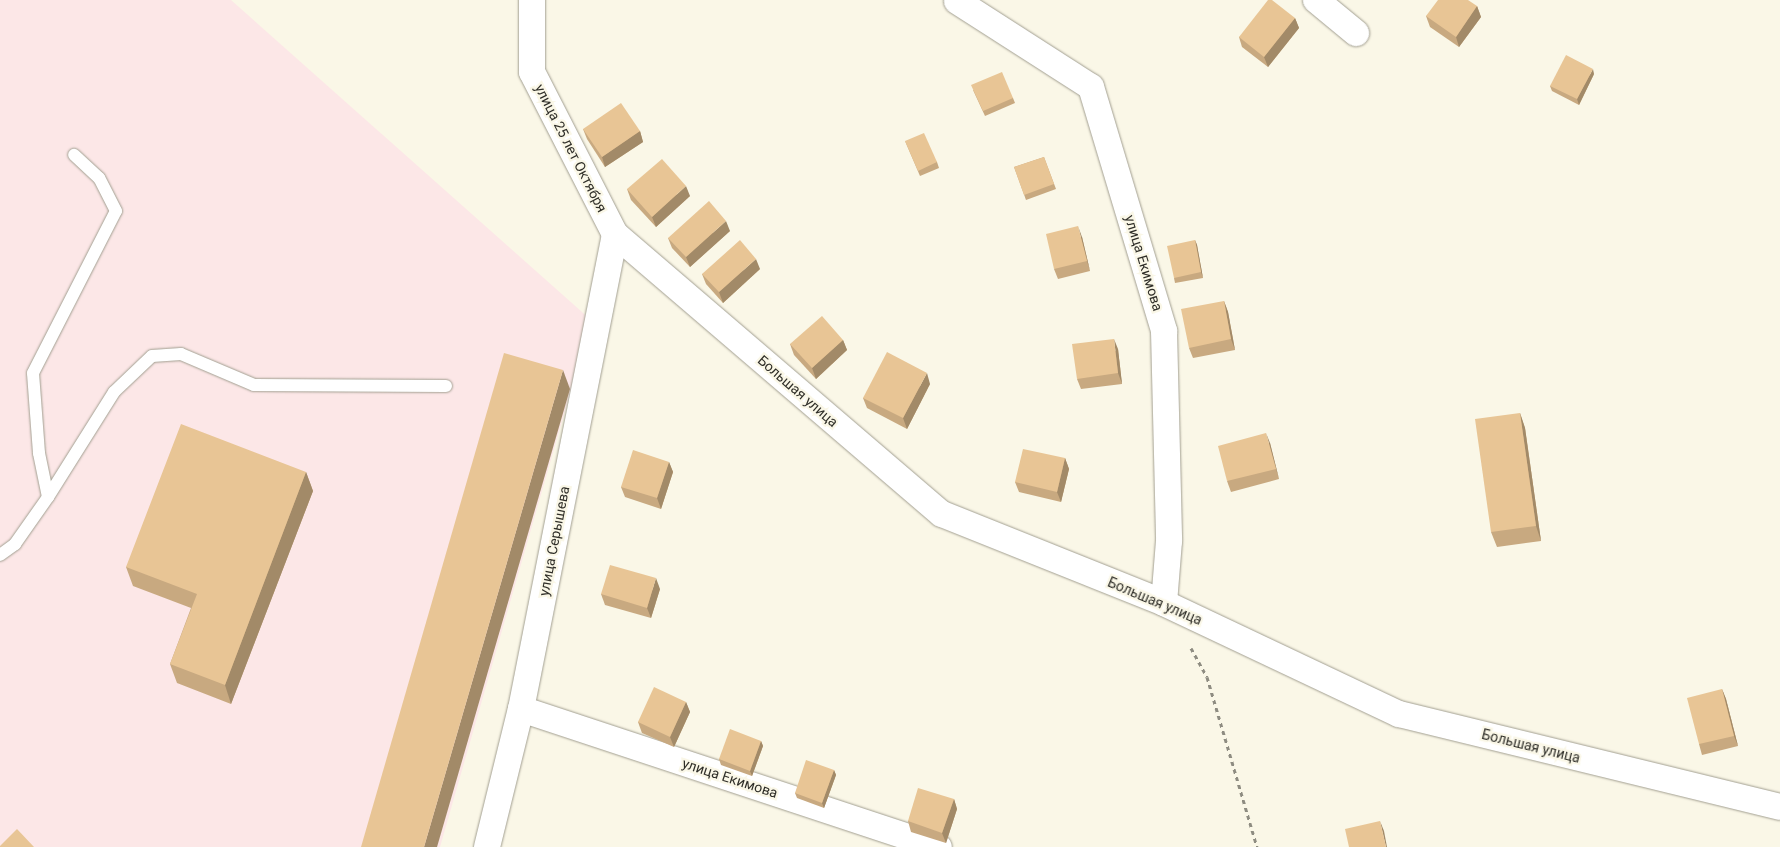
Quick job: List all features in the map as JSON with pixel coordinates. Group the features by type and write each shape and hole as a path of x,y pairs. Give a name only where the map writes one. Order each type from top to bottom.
{"street":[{"name":"улица 25 лет Октября","path":"532,0 532,72 615,234"},
{"path":"1316,0 1356,33"},
{"name":"улица Екимова","path":"957,1 1091,87 1164,331 1169,541 1164,603"},
{"name":"Большая улица","path":"615,234 942,514 1164,603 1399,714 1778,813"},
{"name":"улица Серышева","path":"487,847 521,709 615,234"},
{"name":"улица Екимова","path":"521,709 940,847"}],"lane":[{"path":"48,497 39,453 33,373 116,211 99,178 74,155"},
{"path":"0,555 15,544 48,497 114,392 152,356 181,354 254,385 446,386"}],"path":[{"path":"1188,644 1207,677 1257,847"}],"shaded area":[{"path":"0,0 231,0 591,320 440,847 0,847"}],"building":[{"path":"1268,0 1272,0 1295,18 1264,57 1239,37"},
{"path":"1438,0 1468,0 1477,6 1456,37 1426,16"},
{"path":"1566,55 1593,69 1577,99 1550,86"},
{"path":"1002,72 1013,98 983,111 971,85"},
{"path":"621,103 640,131 602,157 583,129"},
{"path":"924,133 937,162 918,171 905,141"},
{"path":"1044,157 1054,184 1024,195 1014,167"},
{"path":"662,159 686,186 652,217 627,189"},
{"path":"709,201 726,221 686,257 668,238"},
{"path":"1078,226 1087,261 1054,269 1046,234"},
{"path":"740,240 756,259 719,292 702,274"},
{"path":"1195,240 1201,272 1174,278 1167,246"},
{"path":"1224,301 1231,339 1189,348 1181,309"},
{"path":"822,316 843,340 812,368 790,344"},
{"path":"1114,339 1118,373 1077,379 1072,344"},
{"path":"887,352 927,373 903,418 863,398"},
{"path":"504,353 563,370 424,847 361,847"},
{"path":"1520,413 1536,526 1491,532 1475,419"},
{"path":"181,424 306,472 225,685 170,664 197,594 126,567"},
{"path":"1266,433 1276,469 1227,481 1218,446"},
{"path":"1023,449 1065,458 1057,492 1015,482"},
{"path":"633,450 669,462 657,498 621,487"},
{"path":"610,565 656,578 647,608 601,594"},
{"path":"654,687 686,702 670,737 638,722"},
{"path":"1722,689 1734,736 1699,744 1687,698"},
{"path":"730,729 761,741 750,771 719,759"},
{"path":"806,760 834,770 822,803 795,793"},
{"path":"918,788 954,799 942,833 908,821"},
{"path":"1380,821 1386,847 1349,847 1345,829"},
{"path":"17,829 34,847 0,847 0,846"}]}
